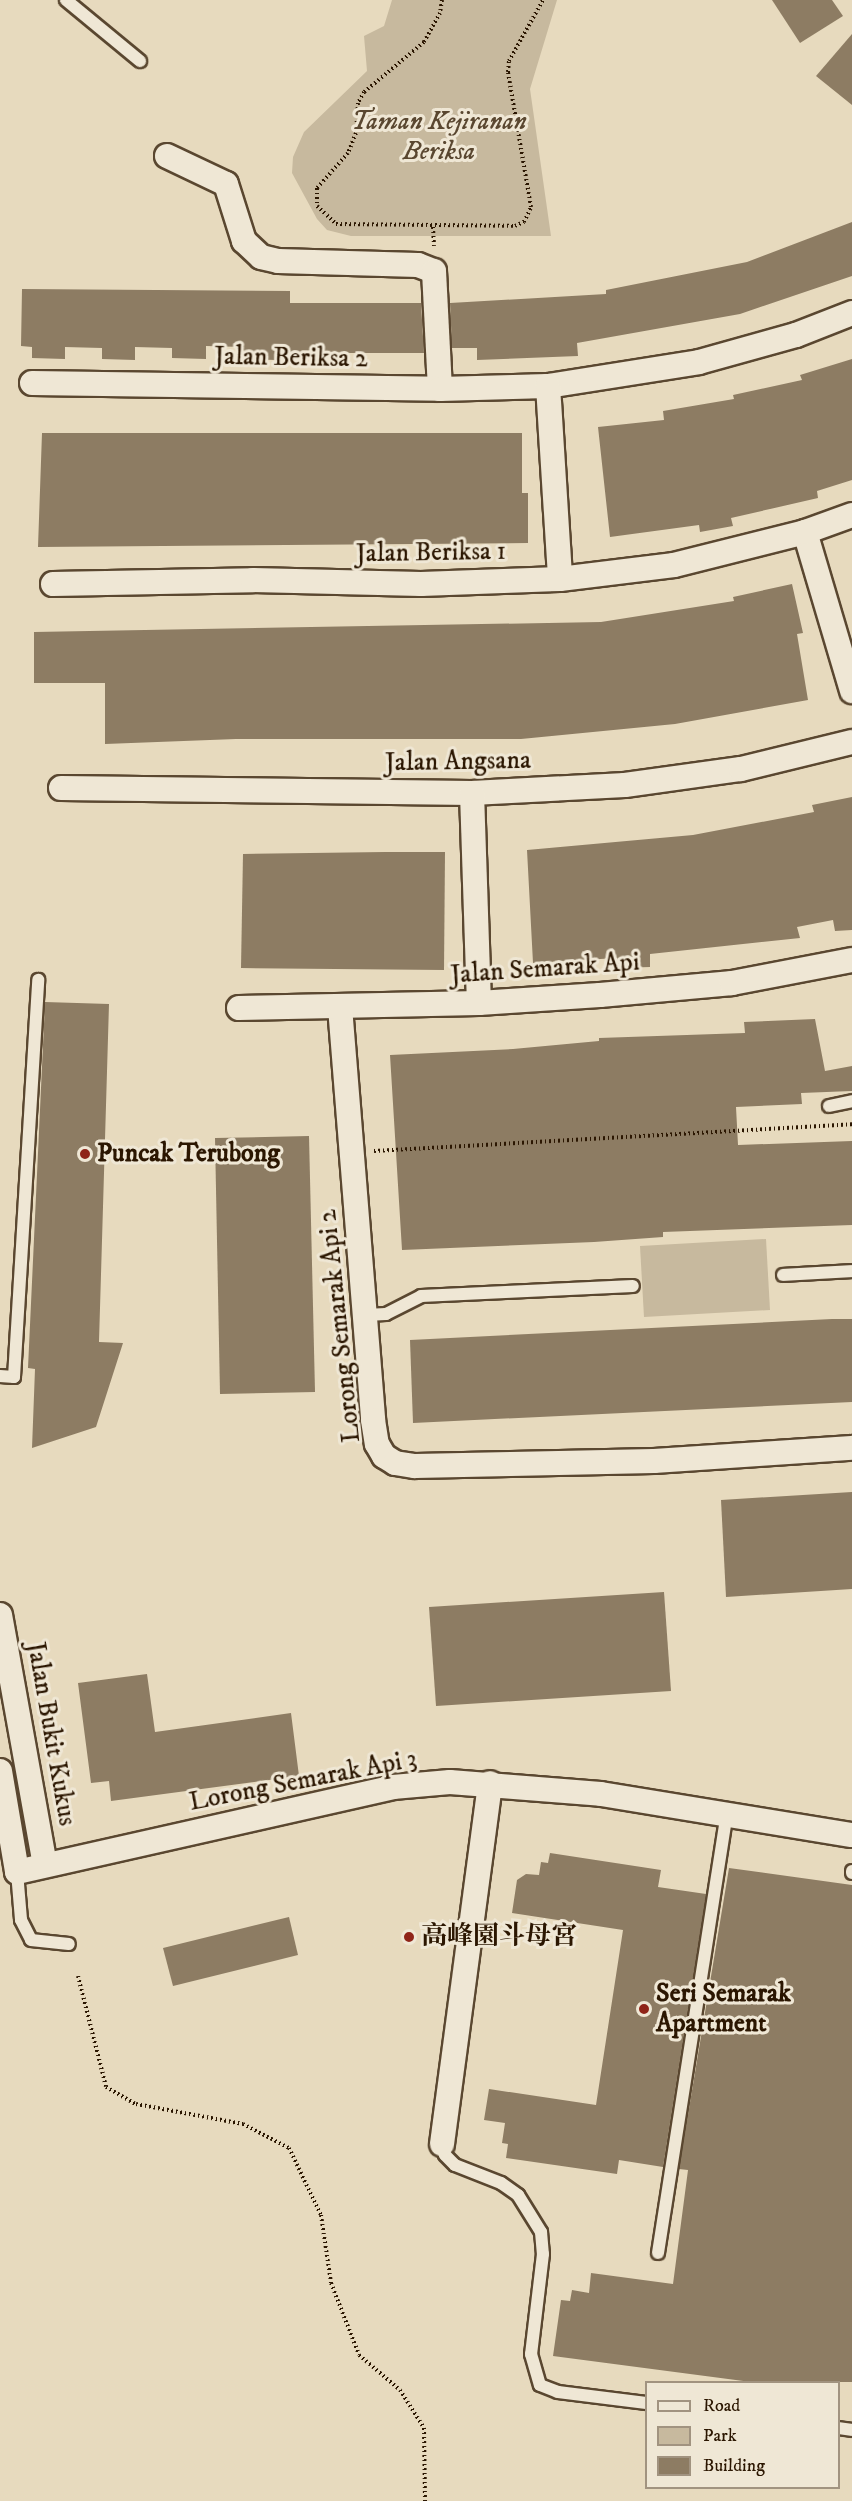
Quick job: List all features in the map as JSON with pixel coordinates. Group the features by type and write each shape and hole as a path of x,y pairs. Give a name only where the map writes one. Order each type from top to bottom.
{"street":[{"path":"167,156 226,184 244,241 261,257 278,261 418,265 434,271 440,389"},
{"name":"Jalan Beriksa 2","path":"32,383 440,389 548,386 699,362 796,335 852,313"},
{"path":"548,386 560,579"},
{"name":"Jalan Beriksa 1","path":"52,584 253,580 421,584 560,579 674,565 806,532 852,515"},
{"path":"806,532 852,691"},
{"name":"Jalan Angsana","path":"61,788 472,793 625,785 741,768 852,742"},
{"path":"472,793 479,1003"},
{"name":"Jalan Semarak Api","path":"239,1008 479,1003 732,983 852,960"},
{"name":"Lorong Semarak Api 2","path":"340,1007 377,1444 384,1456 395,1463 415,1466 654,1461 852,1448"},
{"name":"Jalan Bukit Kukus","path":"0,1615 45,1864"},
{"path":"0,1771 17,1872"},
{"path":"442,2144 490,1783"},
{"name":"Lorong Semarak Api 3","path":"17,1872 393,1787 490,1783 601,1794 726,1818 852,1835"}],"lane":[{"path":"66,0 140,61"},
{"path":"0,1376 14,1377 38,980"},
{"path":"829,1106 852,1101"},
{"path":"783,1275 852,1271"},
{"path":"366,1315 386,1314 421,1296 633,1286"},
{"path":"658,2253 726,1818"},
{"path":"17,1872 21,1920 31,1940 69,1944"},
{"path":"442,2144 445,2156 455,2165 501,2183 518,2194 541,2232 543,2254 531,2354 540,2385 558,2392 645,2403"}],"path":[{"path":"442,0 440,13 424,42 364,92 358,103 356,133 348,153 317,188 317,206 336,224 515,226 524,222 531,207 508,72 509,61 543,0"},
{"path":"383,1151 852,1124"},
{"path":"78,1976 106,2087 136,2104 243,2124 289,2148 321,2215 331,2283 359,2355 400,2390 424,2428 425,2501"}],"green space":[{"name":"Taman Kejiranan Beriksa","path":"392,0 557,0 530,89 551,236 351,236 327,230 317,219 292,173 293,157 304,132 367,71 364,36 384,26"},
{"path":"766,1239 770,1310 644,1317 640,1246"}],"building":[{"path":"772,0 832,0 843,16 800,43"},
{"path":"852,34 852,105 816,76"},
{"path":"852,222 852,276 740,314 577,343 578,356 477,360 477,348 452,348 450,303 606,294 606,290 747,262"},
{"path":"22,289 290,291 290,303 421,303 424,353 276,353 276,360 243,359 243,347 206,346 206,359 172,358 172,348 135,347 135,360 102,359 102,348 65,347 65,359 32,358 32,347 21,346"},
{"path":"852,359 852,480 817,491 818,498 731,518 733,526 700,532 699,525 610,537 598,427 664,420 663,411 734,399 733,395 802,380 800,375"},
{"path":"42,433 522,433 522,493 528,493 528,543 38,547"},
{"path":"792,584 803,633 797,634 808,700 675,724 521,739 236,739 105,744 105,683 34,683 34,632 601,622 734,601 733,597"},
{"path":"852,797 852,930 835,931 833,920 797,927 800,938 650,954 650,967 617,968 617,958 533,963 527,850 693,835 814,812 812,805"},
{"path":"445,852 444,970 241,968 243,854"},
{"name":"Puncak Terubong","path":"45,1002 109,1004 99,1342 123,1343 96,1427 32,1448 35,1369 28,1368"},
{"path":"815,1019 825,1071 852,1066 852,1091 801,1093 802,1104 736,1107 738,1145 852,1141 852,1225 663,1232 663,1237 594,1242 402,1250 390,1055 513,1049 599,1041 599,1038 745,1033 744,1022"},
{"path":"309,1136 315,1392 220,1394 215,1138"},
{"path":"852,1319 852,1402 413,1423 410,1340"},
{"path":"852,1492 852,1589 726,1597 721,1500"},
{"path":"664,1592 671,1691 436,1706 429,1607"},
{"path":"147,1674 155,1732 291,1713 299,1776 111,1801 109,1781 91,1783 78,1683"},
{"name":"Seri Semarak Apartment","path":"550,1853 661,1870 658,1887 706,1894 663,2167 619,2160 617,2174 506,2158 508,2144 502,2143 505,2123 484,2120 489,2089 596,2105 623,1930 512,1913 517,1880 526,1874 539,1875 541,1862 548,1863"},
{"path":"729,1868 852,1885 852,2382 743,2381 553,2356 561,2300 570,2301 572,2290 589,2293 591,2273 673,2284 688,2170 679,2169"},
{"path":"289,1917 298,1955 173,1986 163,1948"}],"place":[{"name":"Puncak Terubong","path":"85,1154"},
{"name":"高峰園斗母宮","path":"409,1937"},
{"name":"Seri Semarak Apartment","path":"644,2009"}]}
